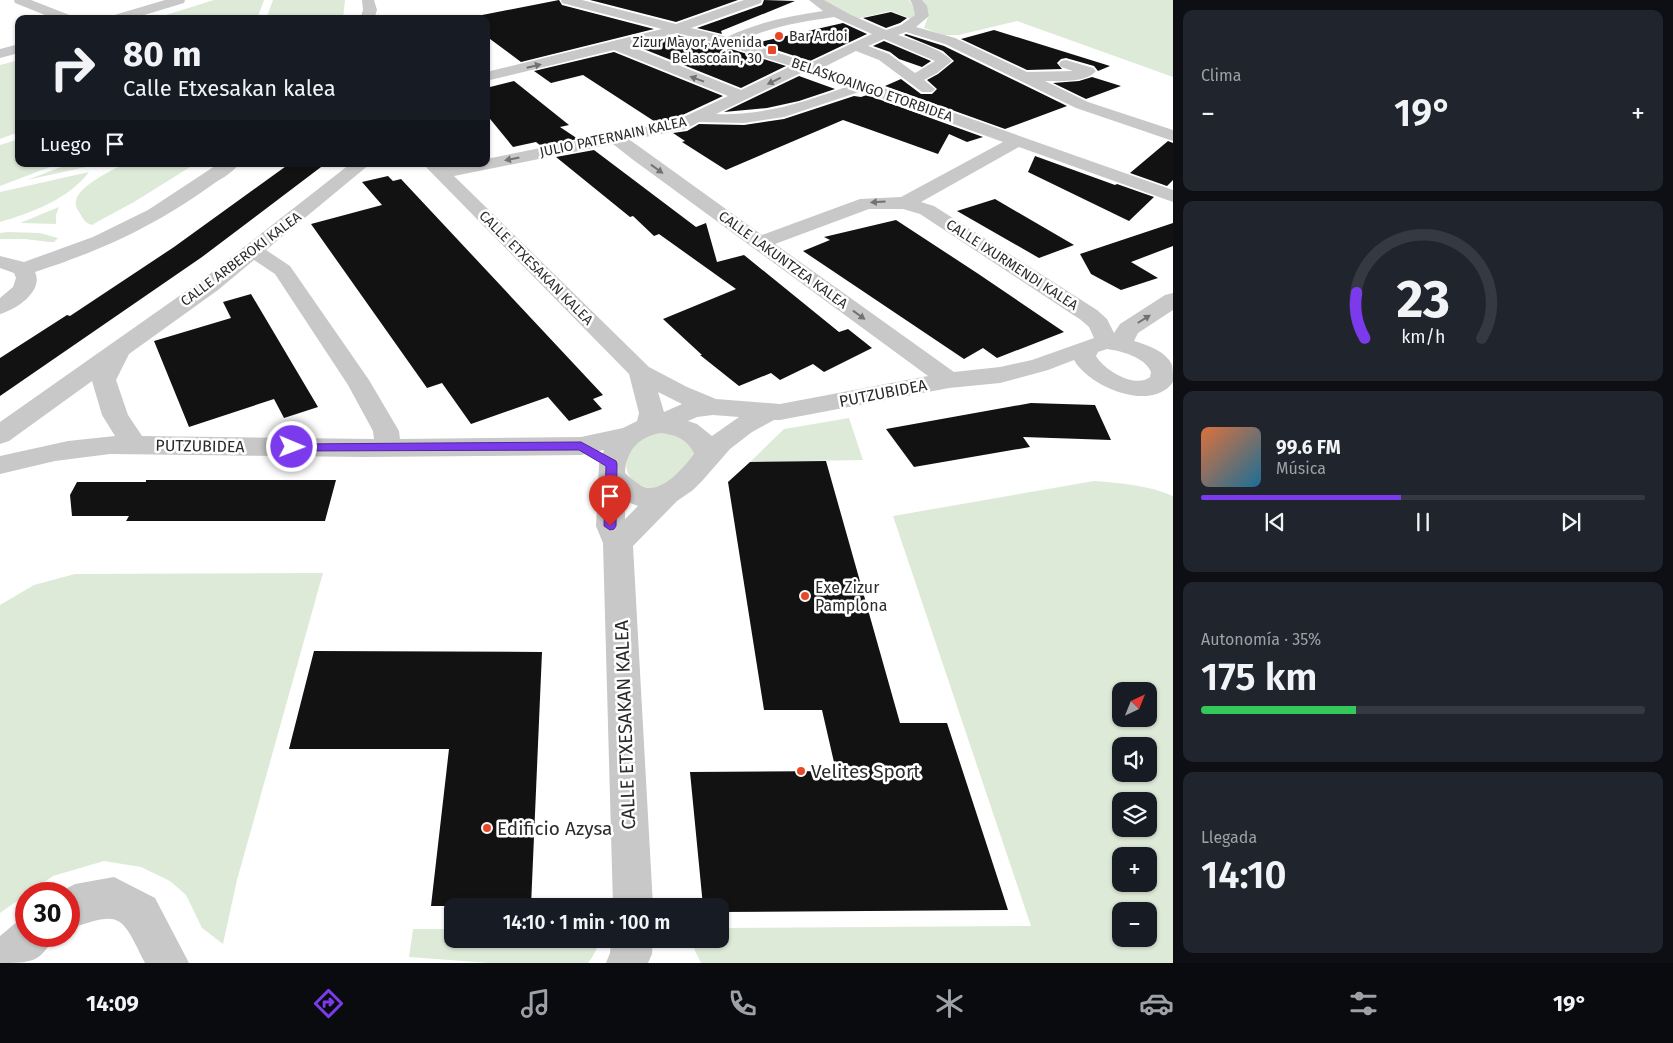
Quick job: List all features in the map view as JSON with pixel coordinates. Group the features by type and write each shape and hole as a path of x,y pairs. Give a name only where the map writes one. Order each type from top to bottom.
{"street":[{"path":"20,0 57,15"},
{"path":"129,15 179,0"},
{"path":"368,0 370,10 368,15"},
{"name":"BELASKOAINGO ETORBIDEA","path":"567,0 729,42 808,67 1173,196"},
{"path":"490,77 618,46 678,28 756,0"},
{"path":"815,0 834,13 928,51 945,61 913,79"},
{"path":"906,28 922,16 920,6 916,0"},
{"path":"729,42 749,32 784,21 834,13"},
{"path":"906,28 950,41 993,60 1082,105 1173,136"},
{"name":"JULIO PATERNAIN KALEA","path":"490,160 618,139 680,125 856,46 884,34 906,28"},
{"path":"950,41 972,36"},
{"path":"618,46 743,96"},
{"path":"856,46 884,57 963,116 965,122"},
{"path":"0,54 15,49"},
{"path":"494,62 509,72"},
{"path":"1020,75 1060,78 1088,72 1066,64"},
{"path":"698,118 741,119 800,109 862,86"},
{"name":"CALLE LAKUNTZEA KALEA","path":"618,139 949,380"},
{"name":"CALLE IXURMENDI KALEA","path":"905,203 1017,141"},
{"path":"23,269 101,241 143,221 173,204 226,167"},
{"name":"CALLE ARBEROKI KALEA","path":"0,435 254,251 356,167"},
{"name":"CALLE ETXESAKAN KALEA","path":"437,168 640,372 678,393 713,407"},
{"path":"1146,185 1173,211"},
{"name":"CALLE IXURMENDI KALEA","path":"760,243 867,203 905,203 926,210 1085,312 1099,324 1105,345 1084,356 1092,370 1113,382"},
{"path":"254,251 283,270 360,385 386,431 388,448"},
{"path":"0,262 10,263 23,269 27,278 23,289 0,307"},
{"path":"1105,345 1173,300"},
{"path":"1105,345 1149,354 1173,366"},
{"name":"PUTZUBIDEA","path":"1000,376 1040,365 1072,353 1105,345"},
{"name":"CALLE ARBEROKI KALEA","path":"119,350 104,380 115,415 134,445"},
{"path":"1149,354 1157,360 1165,374 1163,380 1149,387"},
{"name":"CALLE ETXESAKAN KALEA","path":"640,372 652,413 646,428"},
{"name":"PUTZUBIDEA","path":"0,465 36,455 73,448 110,445 388,448 581,446 646,428 692,409 713,407 767,413 780,412 949,380 1000,376 1022,378 1072,376 1138,387 1149,387"},
{"path":"1149,387 1173,394"},
{"path":"618,543 666,495 681,486 696,471 706,451 715,417 713,407"},
{"name":"PUTZUBIDEA","path":"706,451 749,422 767,413"},
{"path":"612,470 620,444 646,428 688,430 702,442 706,451"},
{"path":"581,446 612,470 627,490 640,496 651,498 666,495"},
{"name":"CALLE ETXESAKAN KALEA","path":"612,470 610,526 618,543 633,898"},
{"path":"80,903 114,897 140,912 168,963"},
{"path":"0,962 20,947"},
{"path":"20,963 28,947"}],"green space":[{"path":"214,0 264,0 258,15 166,15"},
{"path":"273,0 345,0 343,15 267,15"},
{"path":"823,0 909,0 917,13 911,19 891,11 856,19"},
{"path":"922,0 1173,0 1173,77 1017,21 959,35 943,35 924,28 929,14"},
{"path":"15,61 15,133 0,139 0,65"},
{"path":"15,140 15,167 50,167 0,186 0,145"},
{"path":"61,167 86,167 27,180"},
{"path":"118,167 190,167 134,202 92,225 87,223 76,207 78,196 89,184"},
{"path":"89,172 71,190 49,204 0,222 0,192"},
{"path":"59,207 56,215 56,224 20,223"},
{"path":"0,233 40,233 58,238 54,242 0,239"},
{"path":"849,418 863,460 750,462 784,429"},
{"path":"662,431 681,437 688,442 697,460 671,484 661,488 650,488 634,481 628,474 626,465 628,456 643,437"},
{"path":"1094,481 1144,487 1163,492 1173,496 1173,963 701,963 694,948 729,948 729,928 1031,926 893,516"},
{"path":"323,573 237,880 223,944 202,928 186,895 170,881 141,867 104,861 53,876 44,882 15,882 15,903 0,913 0,605 34,585 75,574"},
{"path":"413,929 444,929 444,948 596,948 588,963 489,963 409,957"}],"building":[{"path":"559,0 562,5 654,29 521,62 490,39 490,15 482,15"},
{"path":"590,0 738,0 676,22"},
{"path":"764,0 795,1 721,31 722,34 697,28 762,5"},
{"path":"891,12 907,18 900,23 886,28 863,18"},
{"path":"843,23 867,34 810,61 755,43"},
{"path":"994,30 1110,66 1098,71 1094,66 1066,58 1061,59 1057,63 1062,69 1027,70 961,39"},
{"path":"677,35 786,66 741,88 636,46"},
{"path":"904,35 944,46 1067,106 1005,129 885,86 901,79 921,94 932,94 937,89 927,80 954,61 943,51"},
{"path":"884,41 931,61 922,67 899,59 890,52 873,46"},
{"path":"614,52 723,96 674,119 657,123 583,75 551,83 534,71"},
{"path":"799,76 835,89 799,101 767,108 724,112"},
{"path":"1092,77 1121,86 1086,99 1053,83 1079,81"},
{"path":"514,81 569,125 560,127 578,139 541,146 536,142 513,147 490,119 490,87"},
{"path":"867,95 983,137 967,142 949,134 938,154 843,120 726,170 682,142 685,141 673,133 687,131 699,124 744,125 784,119 854,96 861,97"},
{"path":"1168,141 1173,143 1173,180 1167,186 1130,173"},
{"path":"594,150 696,227 706,223 717,262 744,255 839,332 848,329 872,348 824,372 813,364 780,380 771,373 739,386 700,355 702,355 663,319 736,289 659,234 654,236 633,216 630,217 556,157"},
{"path":"1035,156 1154,197 1129,221 1028,172"},
{"path":"285,167 321,167 202,257 0,396 0,358 67,315 70,316 174,247"},
{"path":"388,176 393,181 401,179 603,395 593,399 602,409 569,421 548,397 471,424 442,383 427,388 311,224 382,205 362,182"},
{"path":"995,199 1074,245 1039,258 957,211"},
{"path":"896,220 1064,332 997,358 983,348 964,359 803,251 830,240 824,237"},
{"path":"1173,223 1173,246 1131,262 1158,278 1121,290 1091,274 1080,254"},
{"path":"251,294 318,407 284,418 274,399 189,427 154,341 231,318 223,302"},
{"path":"1031,403 1095,405 1111,440 1023,437 1030,447 914,467 886,429"},
{"path":"826,461 900,723 947,723 1008,910 729,912 729,898 702,898 690,772 836,771 822,710 764,710 728,482 750,462"},
{"path":"146,480 336,480 325,521 126,521 129,516 72,516 70,495 77,482 146,482"},
{"name":"Edificio Azysa","path":"314,651 542,652 531,898 444,898 444,906 431,906 449,749 289,749"}],"place":[{"name":"Bar Ardoi","path":"779,36"},
{"name":"Zizur Mayor, Avenida Belascoáin, 30","path":"772,50"},
{"name":"Exe Zizur Pamplona","path":"805,596"},
{"name":"Velites Sport","path":"801,771"},
{"name":"Edificio Azysa","path":"487,828"}],"route":[{"path":"292,447 581,446 612,464 610,526"}]}
